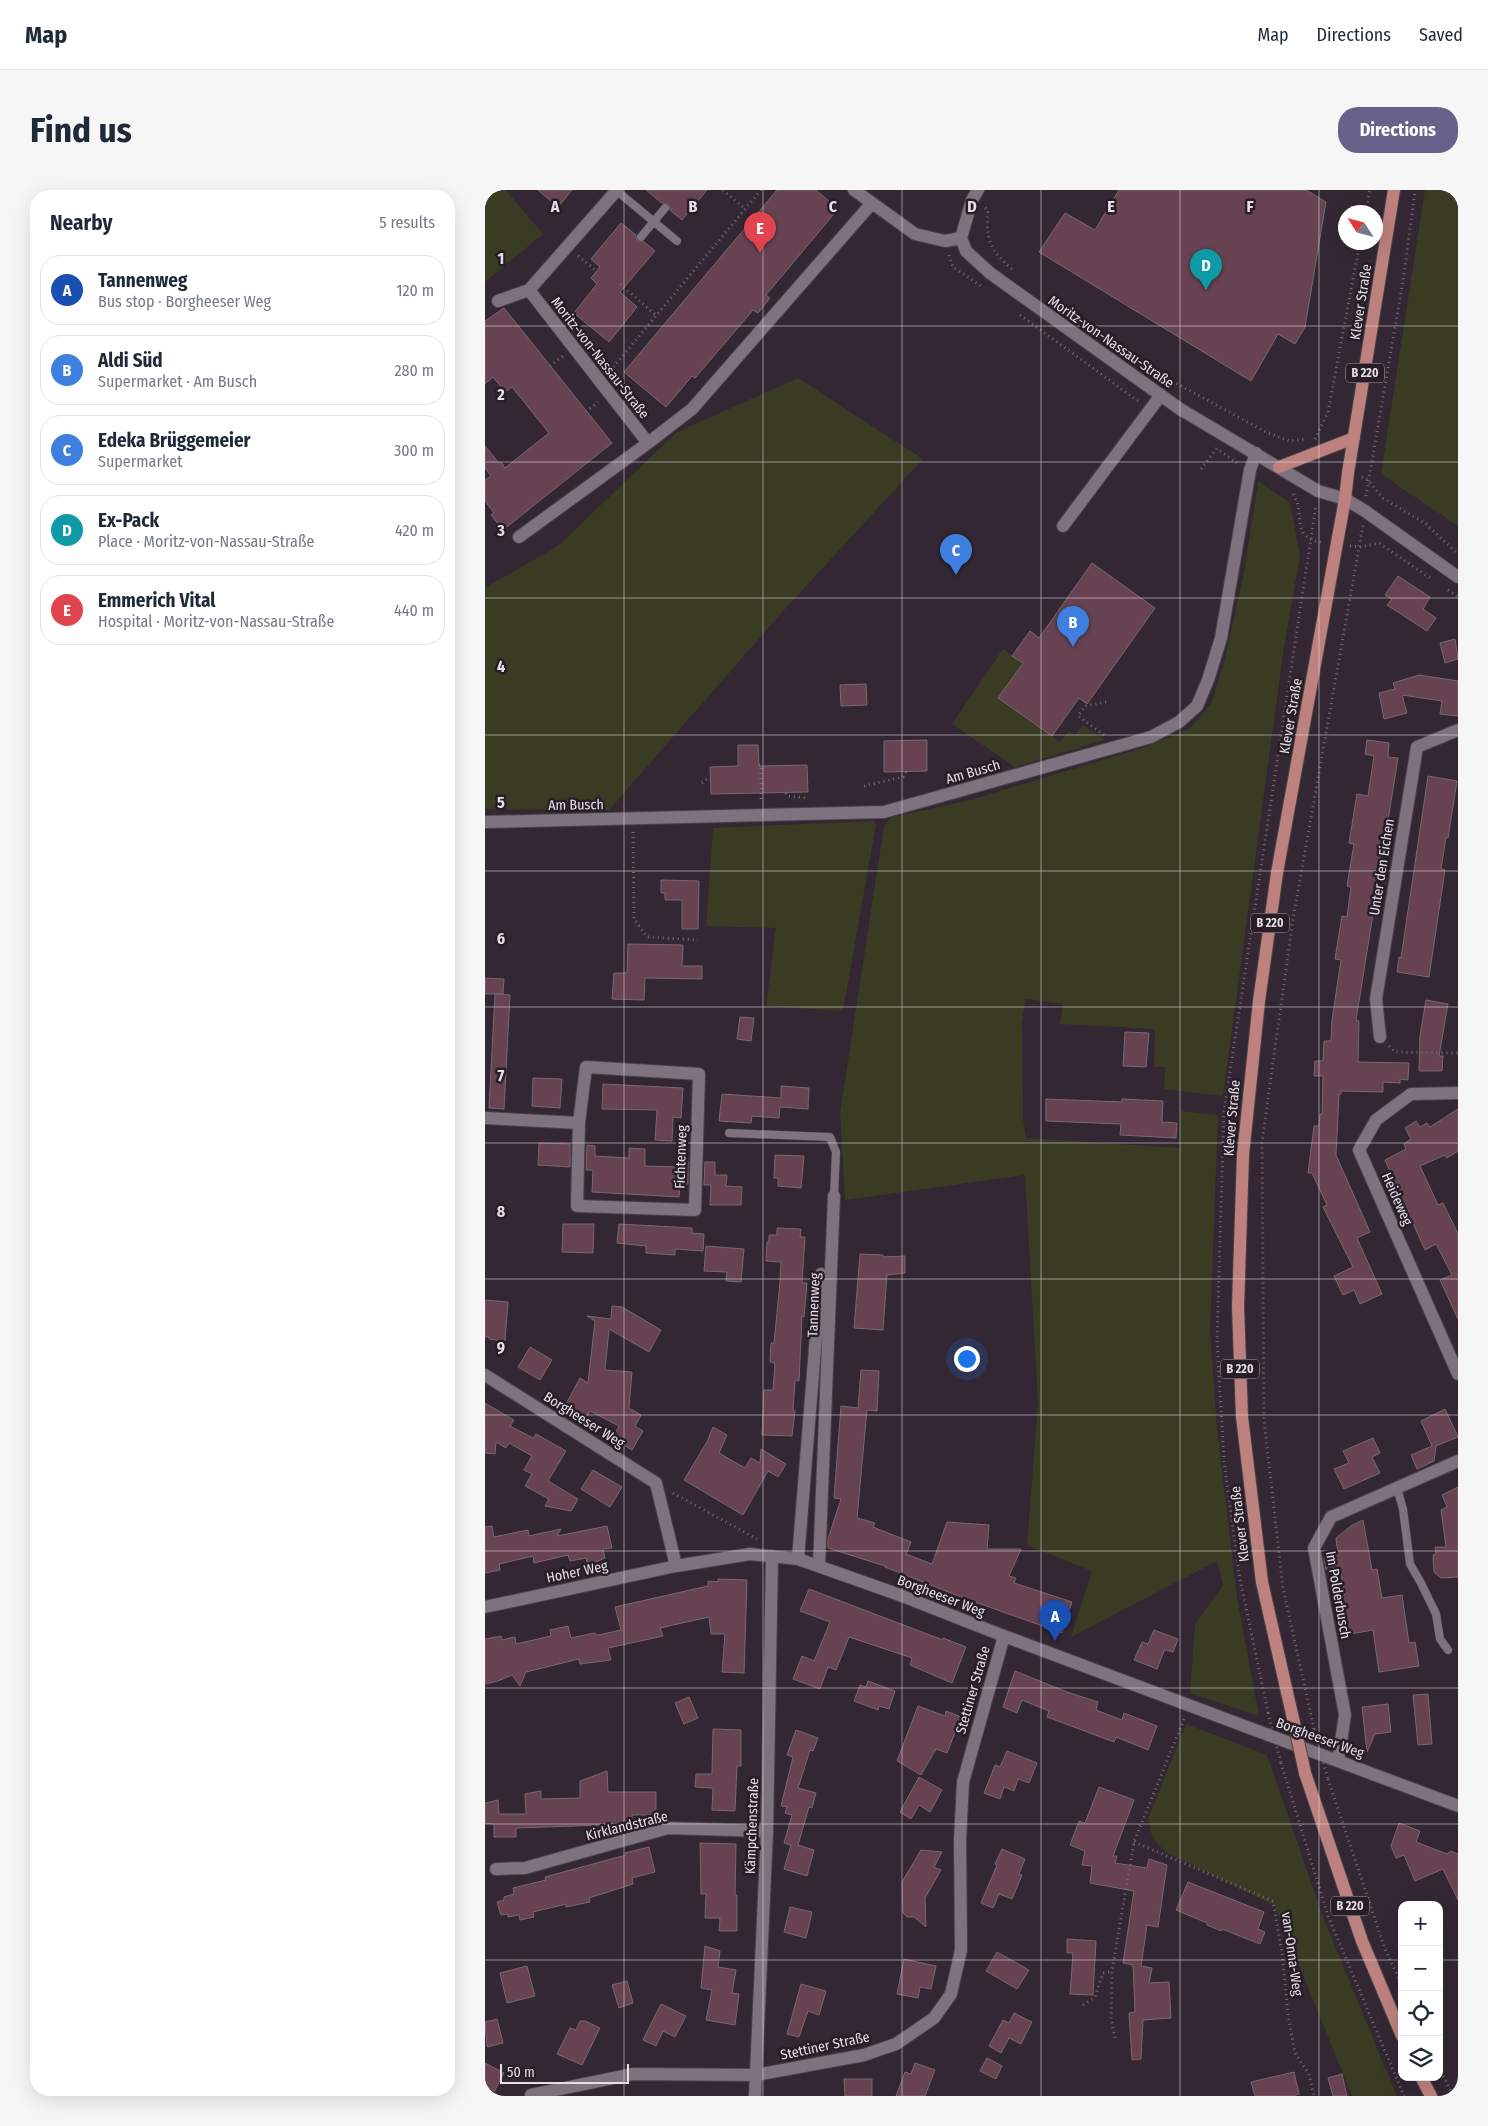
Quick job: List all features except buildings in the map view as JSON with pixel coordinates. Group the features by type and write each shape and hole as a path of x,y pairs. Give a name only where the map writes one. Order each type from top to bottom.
{"main road":[{"name":"Klever Straße","path":"1394,190 1345,499 1277,873 1259,1000 1243,1155 1237,1307 1242,1417 1262,1582 1305,1773 1361,1941 1398,2027"},
{"path":"1279,467 1354,438"},
{"path":"1423,2081 1431,2096"}],"street":[{"path":"498,300 529,290 617,190"},
{"path":"854,190 915,234 945,241 961,238 978,190"},
{"path":"519,537 692,409 872,203"},
{"name":"Moritz-von-Nassau-Straße","path":"961,238 966,251 990,273 1136,379 1161,394 1180,409 1318,491 1345,499 1365,511 1458,577"},
{"name":"Moritz-von-Nassau-Straße","path":"529,290 648,443"},
{"path":"1063,526 1161,394"},
{"name":"Am Busch","path":"485,822 884,812 1151,737 1179,722 1197,706 1209,680 1221,638 1250,470 1256,453"},
{"name":"Unter den Eichen","path":"1380,1037 1376,999 1417,747 1458,730"},
{"name":"Fichtenweg","path":"586,1068 699,1074 695,1210 577,1206 579,1124 586,1068"},
{"name":"Heideweg","path":"1458,1093 1411,1094 1376,1120 1359,1150 1458,1374"},
{"path":"485,1118 579,1124"},
{"name":"Tannenweg","path":"819,1566 834,1196"},
{"name":"Tannenweg","path":"798,1559 821,1274"},
{"name":"Borgheeser Weg","path":"486,1377 656,1483"},
{"name":"Im Polderbusch","path":"1338,1761 1345,1715 1314,1548 1331,1518 1458,1460"},
{"path":"656,1483 676,1566"},
{"name":"Borgheeser Weg","path":"676,1566 749,1554 798,1559 1458,1806"},
{"name":"Kämpchenstraße","path":"755,2096 767,1831 772,1556"},
{"name":"Hoher Weg","path":"485,1607 676,1566"},
{"name":"Stettiner Straße","path":"531,2095 633,2074 756,2075 864,2055 896,2044 934,2018 951,1994 961,1950 960,1840 963,1782 1004,1636"},
{"name":"Kirklandstraße","path":"496,1869 525,1868 667,1828 767,1831"}],"lane":[{"path":"617,190 677,240"},
{"path":"641,237 665,208"},
{"path":"729,1133 830,1137 836,1152 834,1196"},
{"path":"1397,1488 1403,1508 1410,1564 1436,1614 1439,1639 1448,1650"}],"path":[{"path":"723,190 745,209"},
{"path":"600,383 761,190"},
{"path":"1367,205 1370,190"},
{"path":"1398,1977 1385,1949 1328,1778 1314,1729 1283,1588 1264,1420 1262,1142 1293,919 1360,547 1369,480 1404,275 1415,190"},
{"path":"568,247 597,271"},
{"path":"620,284 657,316"},
{"path":"1266,432 1289,441 1315,439"},
{"path":"1201,469 1217,448"},
{"path":"1369,480 1383,498 1426,524 1458,554"},
{"path":"1287,490 1295,494 1303,533 1309,541"},
{"path":"1360,547 1379,543 1433,580"},
{"path":"1442,585 1458,596"},
{"path":"1106,702 1085,706 1078,716 1119,746"},
{"path":"759,765 761,765 761,816"},
{"path":"864,786 903,777 906,771"},
{"path":"702,783 710,777"},
{"path":"786,792 787,796 812,799"},
{"path":"633,819 634,919 647,937 697,940"},
{"path":"1380,1037 1395,1052 1458,1053"},
{"path":"656,1483 705,1512 763,1542"},
{"path":"1239,1574 1268,1713 1281,1763 1328,1916 1404,2096"},
{"path":"1115,2038 1111,2020 1112,1971 1135,1842 1189,1704"},
{"name":"van-Onna-Weg","path":"1135,1842 1273,1901 1295,2053 1309,2074 1314,2096"},
{"path":"1083,2005 1095,1997 1103,1973 1112,1971"},
{"path":"1443,2075 1453,2096"}],"green space":[{"path":"485,190 506,190 543,234 485,282"},
{"path":"1425,190 1458,190 1458,526 1381,474"},
{"path":"798,378 923,459 785,609 609,810 485,809 485,588 558,546 677,432"},
{"path":"1258,481 1290,503 1300,556 1284,647 1223,1096 1164,1089 1165,1067 1154,1067 1155,1029 1060,1024 1063,1004 1026,999 1022,1022 1023,1119 1026,1138 1180,1148 1181,1111 1218,1115 1210,1331 1217,1428 1237,1598 1259,1716 1190,1693 1195,1624 1223,1585 1217,1561 1071,1637 1092,1571 1027,1545 1038,1403 1025,1175 845,1200 840,1113 884,826 892,817 970,800 1146,747 1190,728 1211,704 1224,662 1244,573"},
{"path":"1003,649 1022,663 998,698 1060,742 1069,731 1075,735 1083,725 1105,740 1015,767 952,724"},
{"path":"874,821 876,824 843,1011 766,1006 776,928 706,926 713,828"},
{"path":"1186,1724 1267,1755 1323,1917 1397,2096 1352,2096 1275,1906 1166,1852 1153,1836 1149,1816"}],"place":[{"name":"Emmerich Vital","path":"760,253"},
{"name":"Ex-Pack","path":"1206,290"},
{"name":"Edeka Brüggemeier","path":"956,575"},
{"name":"Aldi Süd","path":"1073,647"},
{"name":"Tannenweg","path":"1055,1641"}]}
